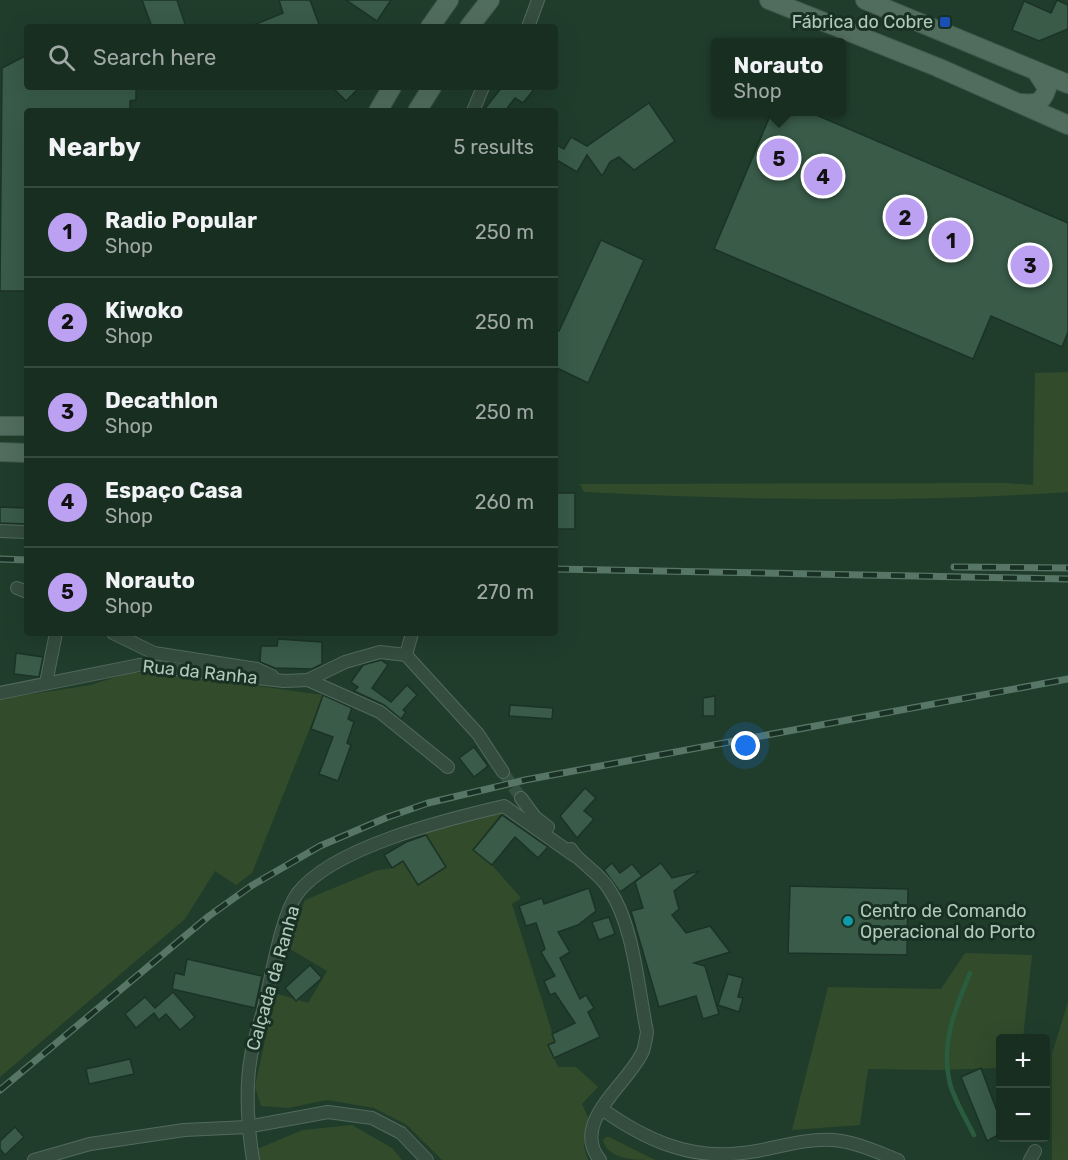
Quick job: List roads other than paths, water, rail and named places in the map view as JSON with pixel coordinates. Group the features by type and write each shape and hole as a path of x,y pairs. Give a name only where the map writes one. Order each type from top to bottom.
{"main road":[{"path":"432,24 449,0"},
{"path":"471,24 490,0"},
{"path":"769,0 937,67 1068,125"},
{"path":"865,0 1068,84"},
{"path":"1019,103 1034,104 1040,102 1045,96 1047,88 1036,71"},
{"path":"380,108 390,90"},
{"path":"419,108 430,90"},
{"path":"0,426 24,426"},
{"path":"0,452 24,453"}],"street":[{"path":"529,24 538,0"},
{"path":"474,108 482,90"},
{"path":"0,531 24,532"},
{"path":"46,683 55,636"},
{"name":"Rua da Ranha","path":"119,636 154,652 257,669 284,681"},
{"path":"411,636 406,655 478,734 503,772"},
{"name":"Rua da Ranha","path":"0,693 139,665 284,681 308,680 345,662 380,652 406,655"},
{"path":"308,680 344,694 380,712 448,767"},
{"path":"521,798 535,817 568,844 574,856 592,867 603,880 623,913 647,1032 643,1051 602,1109 590,1131 593,1151 600,1160"},
{"name":"Calçada da Ranha","path":"253,1160 247,1127 251,1054 282,935 298,894 322,873 376,845 433,823 498,807 574,856"},
{"path":"602,1109 660,1144 702,1155 742,1154 792,1143 830,1140 862,1146 898,1160"},
{"path":"34,1160 184,1130 247,1127 328,1113 351,1113 372,1118 391,1127 410,1141 427,1160"}],"waterway":[{"path":"970,973 954,1014 948,1041 947,1069 952,1090 974,1135"}],"tunnel":[{"path":"503,772 521,798"}],"railway":[{"path":"0,559 24,560"},
{"path":"954,567 1068,568"},
{"path":"558,569 1068,579"},
{"path":"0,1090 209,916 251,886 320,846 388,817 428,803 525,780 1068,679"}],"place":[{"name":"Fábrica do Cobre","path":"945,22"},
{"name":"Norauto","path":"779,158"},
{"name":"Espaço Casa","path":"823,176"},
{"name":"Kiwoko","path":"905,217"},
{"name":"Radio Popular","path":"951,240"},
{"name":"Decathlon","path":"1030,265"},
{"name":"Centro de Comando Operacional do Porto","path":"848,921"}]}
